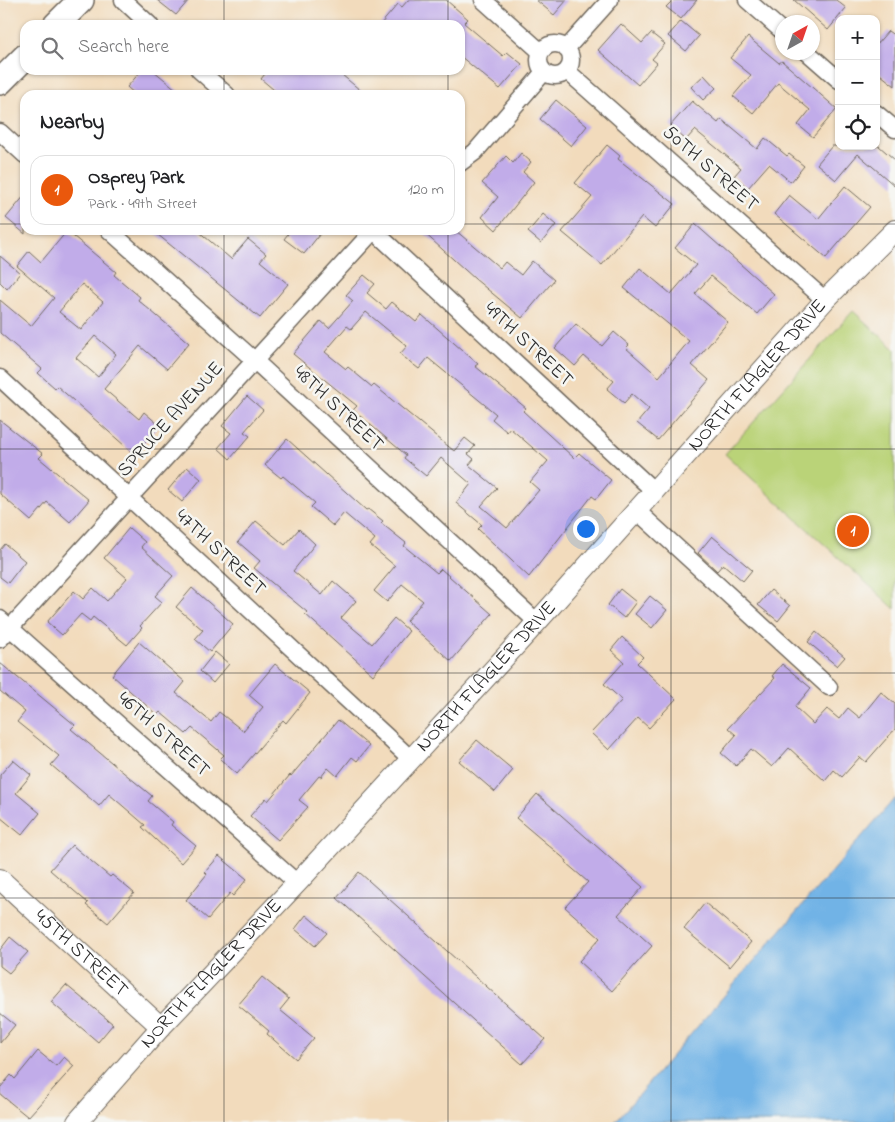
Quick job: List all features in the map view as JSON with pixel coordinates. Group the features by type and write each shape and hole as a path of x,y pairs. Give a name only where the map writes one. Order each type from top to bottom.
{"main road":[{"path":"61,20 81,0"},
{"path":"0,82 20,62"}],"street":[{"path":"123,0 145,20"},
{"path":"483,0 540,52"},
{"path":"566,49 610,0"},
{"path":"747,0 775,25"},
{"path":"552,44 566,49 571,62 567,71 553,77 544,72 538,63 540,52 552,44"},
{"path":"816,60 835,76"},
{"name":"50TH STREET","path":"567,71 825,300"},
{"path":"465,159 475,152 544,72"},
{"path":"204,75 221,90"},
{"path":"880,116 895,129"},
{"path":"0,132 20,150"},
{"name":"NORTH FLAGLER DRIVE","path":"77,1122 161,1027 297,884 537,622 825,300 895,230"},
{"name":"48TH STREET","path":"115,235 254,360 537,622"},
{"name":"SPRUCE AVENUE","path":"3,628 129,497 369,235"},
{"name":"49TH STREET","path":"379,235 654,490"},
{"name":"47TH STREET","path":"0,378 411,759"},
{"path":"636,510 829,687"},
{"name":"46TH STREET","path":"3,628 297,884"},
{"name":"45TH STREET","path":"0,879 161,1027"}],"green space":[{"path":"853,311 895,349 895,609 725,454"}],"water":[{"path":"895,798 895,1122 615,1122"}],"building":[{"path":"157,0 189,0 176,15"},
{"path":"408,0 446,0 468,19 465,22 465,20 384,20 398,4 402,7"},
{"path":"536,0 567,0 554,15"},
{"path":"673,0 697,0 681,19 666,7"},
{"path":"794,0 836,0 846,8 840,15 835,15 835,21 828,30 820,23 820,15 811,15"},
{"path":"681,21 699,36 686,51 668,36"},
{"path":"465,24 503,56 507,52 522,64 500,89 465,60"},
{"path":"621,24 642,43 651,33 665,44 652,59 657,63 638,85 598,50"},
{"path":"888,31 895,36 895,86 880,74 880,40"},
{"path":"748,37 779,63 782,61 835,107 835,111 813,137 798,125 810,110 778,83 753,113 733,96 751,75 730,58"},
{"path":"138,75 159,75 177,90 130,90 127,87"},
{"path":"264,75 342,75 360,90 274,90 261,79"},
{"path":"704,75 716,88 703,100 691,87"},
{"path":"556,100 587,126 571,146 540,119"},
{"path":"692,101 718,123 721,119 757,149 765,138 787,156 789,154 804,166 791,182 769,164 748,188 734,176 741,168 695,130 686,140 670,126"},
{"path":"607,145 620,156 618,159 675,204 655,228 642,217 602,265 562,232 592,197 575,183"},
{"path":"832,146 835,146 835,150 880,150 880,147 895,160 895,186 858,154 836,180 817,164"},
{"path":"521,153 531,162 523,172 534,182 496,230 482,217 498,197 482,183 506,156 513,163"},
{"path":"845,186 870,207 826,258 774,214 789,195 818,219"},
{"path":"20,201 20,230 6,218"},
{"path":"543,214 556,225 541,243 528,232"},
{"path":"695,224 774,294 757,314 711,276 695,294 728,322 692,365 709,380 658,440 637,423 649,409 632,394 624,403 607,389 614,381 584,356 575,366 555,348 576,324 602,346 614,332 629,345 626,348 659,377 689,341 624,288 640,268 671,294 696,265 675,248"},
{"path":"64,235 72,235 116,272 114,275 140,297 138,300 189,343 167,369 140,346 104,389 139,419 144,412 159,425 134,454 57,386 55,388 38,373 42,369 0,333 0,300 31,326 54,298 17,266 29,251 41,262","holes":["82,284 103,302 81,330 59,312","95,336 116,354 98,377 76,358"]},
{"path":"158,235 203,235 231,259 248,239 266,254 260,261 288,284 260,318"},
{"path":"287,235 319,235 304,254 284,239"},
{"path":"427,235 461,235 500,268 505,262 521,275 532,261 554,280 522,318"},
{"path":"0,256 20,273 7,289 0,282"},
{"path":"364,275 375,284 367,293 386,309 392,302 416,322 422,315 478,364 475,366 526,408 523,411 574,458 579,453 611,480 596,499 592,496 529,577 478,529 482,525 456,503 471,484 441,458 426,476 404,458 406,455 353,410 357,406 293,354 321,321 329,328 353,301 346,295","holes":["366,312 407,346 400,354 419,369 428,358 496,414 492,419 507,432 510,428 548,461 530,482 539,490 507,528 481,506 497,488 469,465 474,459 468,454 475,446 465,438 454,451 374,385 372,387 348,367 346,369 325,352 347,326 351,329"]},
{"path":"247,396 263,410 244,432 250,436 230,459 218,448 231,433 222,426"},
{"path":"0,420 43,454 39,458 89,500 70,522 47,502 31,521 0,494"},
{"path":"287,439 366,510 368,509 383,521 381,523 406,543 404,546 437,573 441,569 492,614 451,661 406,621 423,601 402,584 387,602 374,591 395,566 370,545 375,539 344,513 333,526 311,507 315,503 283,476 281,478 265,465"},
{"path":"187,467 201,479 182,502 168,490"},
{"path":"256,521 285,545 299,529 315,544 293,571 322,595 333,581 356,601 341,618 372,644 394,618 409,631 373,675 305,614 307,612 254,568 260,561 238,542"},
{"path":"129,528 145,542 141,547 173,576 155,596 162,602 140,626 142,628 127,645 93,617 90,621 81,614 62,635 47,622 74,591 83,599 93,588 107,601 127,578 104,558"},
{"path":"712,536 752,570 743,581 723,564 717,571 698,553"},
{"path":"5,544 25,561 8,583 0,577 0,550"},
{"path":"192,588 233,624 210,652 195,639 203,630 176,607"},
{"path":"620,589 636,602 624,618 608,605"},
{"path":"771,590 790,606 778,621 758,605"},
{"path":"650,596 667,610 652,628 635,614"},
{"path":"816,632 845,657 837,666 808,642"},
{"path":"622,637 643,657 637,663 676,699 649,728 638,718 609,750 591,733 622,700 604,684 624,662 611,650"},
{"path":"139,642 185,682 176,693 211,722 219,712 243,731 263,707 249,695 275,664 310,693 286,723 283,720 237,774 220,759 224,755 192,728 186,734 160,712 157,715 112,675"},
{"path":"215,652 229,664 213,683 200,671"},
{"path":"0,663 75,725 71,729 152,796 148,801 173,822 171,825 196,846 181,863 142,827 145,825 109,794 99,806 51,765 59,756 17,722 25,712 0,691"},
{"path":"782,664 811,688 795,707 813,724 827,709 839,719 848,708 860,718 881,692 895,704 895,729 866,762 860,757 842,777 834,770 825,781 789,748 772,767 751,749 736,766 721,753 736,735 728,728 775,678 772,676"},
{"path":"338,720 369,746 357,761 352,757 337,776 328,768 321,777 319,776 299,800 308,807 278,840 250,816 266,798 268,801 291,776"},
{"path":"477,740 513,770 495,792 459,761"},
{"path":"13,760 31,775 16,793 40,813 22,835 0,817 0,775"},
{"path":"537,794 643,887 618,915 652,946 612,991 579,961 600,938 565,907 588,882 566,863 567,861 516,818"},
{"path":"72,845 110,877 112,875 134,893 108,923 86,905 88,903 50,870"},
{"path":"219,856 247,879 233,896 230,893 208,919 186,900 207,874 205,872"},
{"path":"359,872 545,1039 522,1064 337,898"},
{"path":"705,903 751,942 730,967 684,929"},
{"path":"306,915 327,933 315,946 295,929"},
{"path":"10,937 28,952 9,973 0,966 0,950"},
{"path":"262,977 289,999 280,1010 314,1038 296,1059 267,1034 269,1031 238,1005"},
{"path":"66,985 113,1024 98,1042 51,1002"},
{"path":"0,1013 15,1025 0,1043"},
{"path":"38,1051 56,1066 64,1057 74,1066 28,1117 0,1094 0,1088 11,1075 15,1079"}],"place":[{"name":"Osprey Park","path":"853,531"}]}
